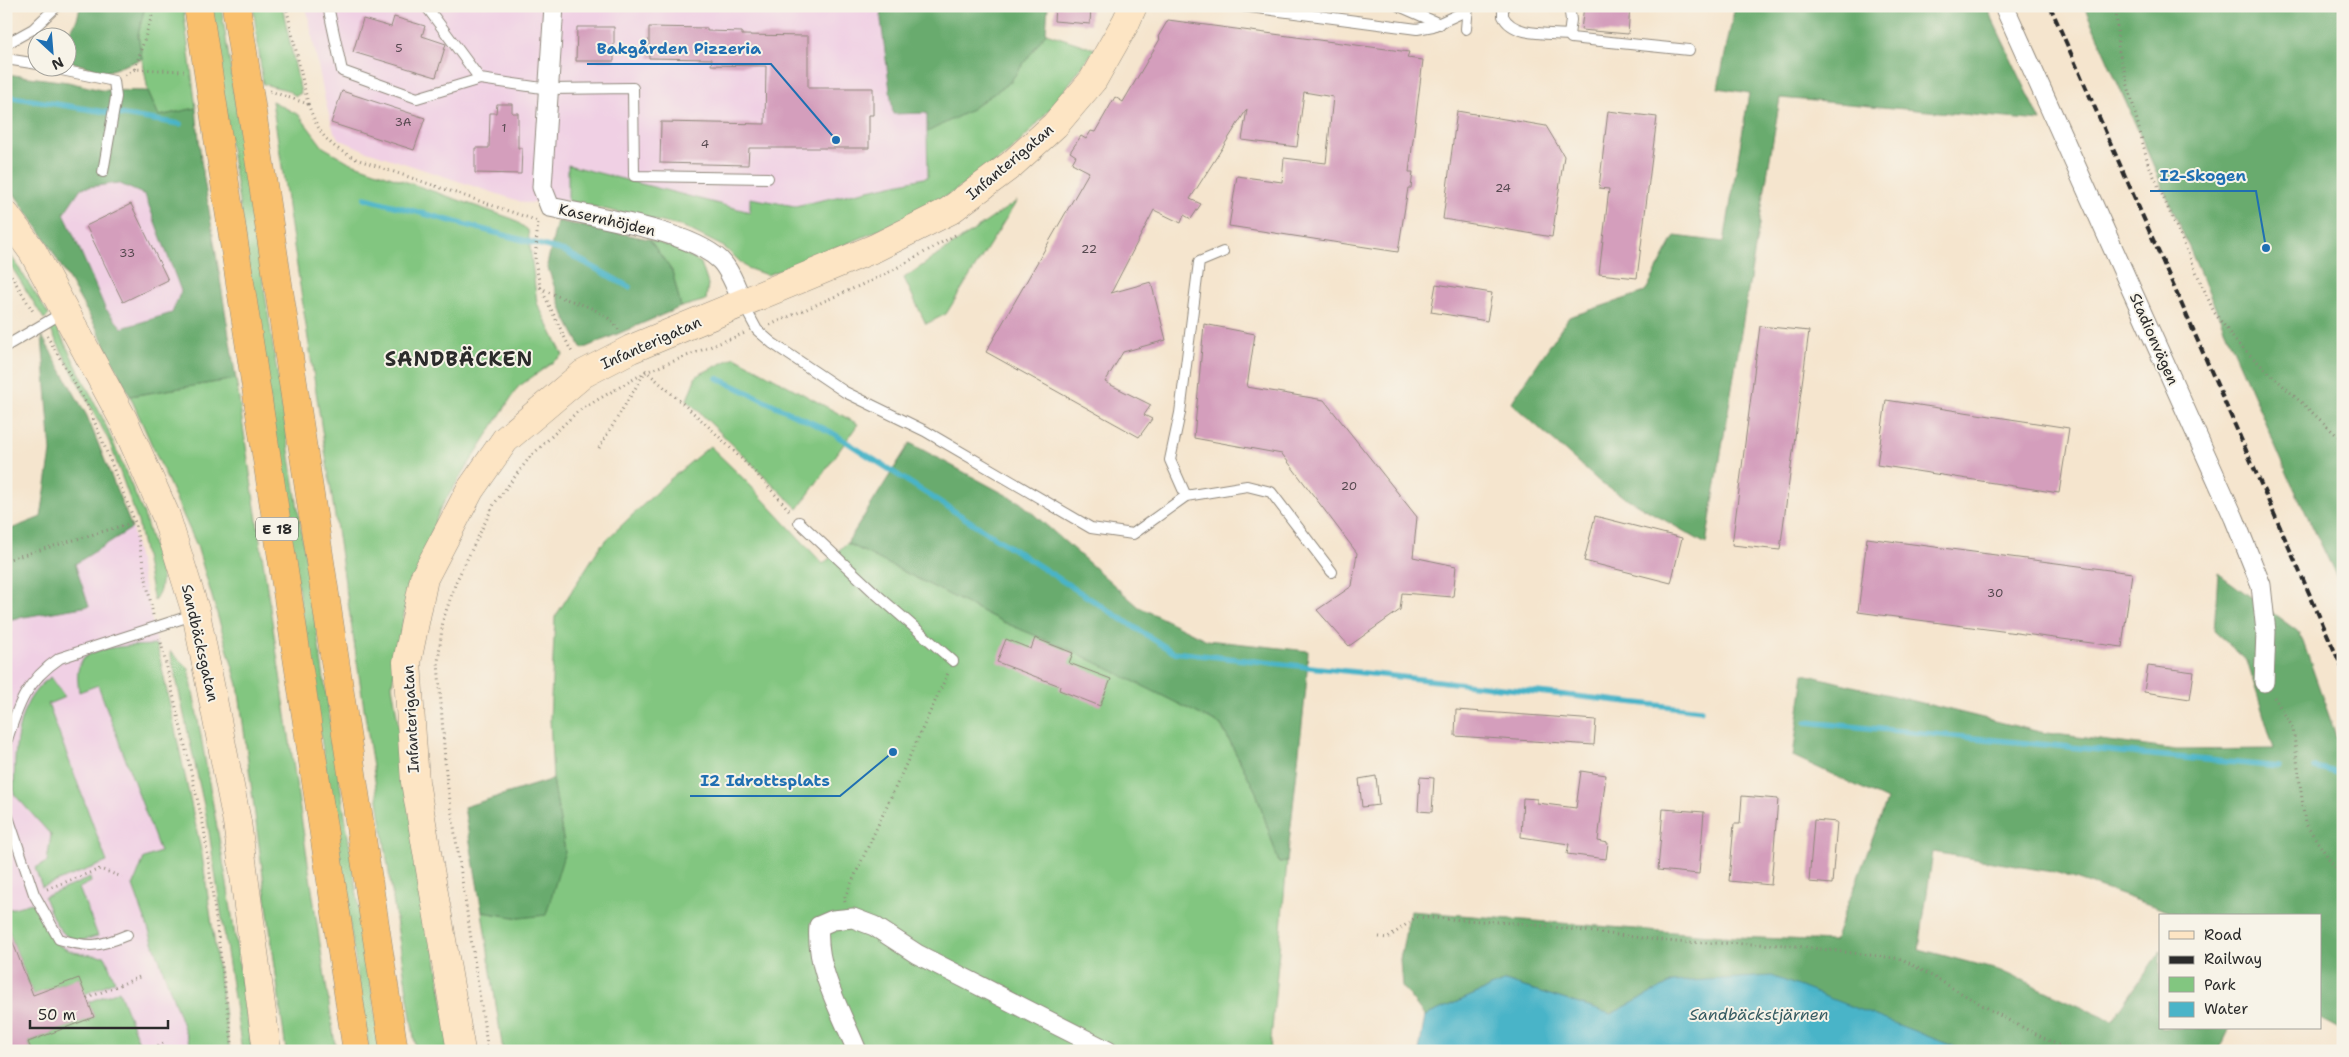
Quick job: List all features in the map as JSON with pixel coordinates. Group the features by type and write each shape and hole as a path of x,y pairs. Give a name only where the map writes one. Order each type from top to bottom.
{"highway":[{"name":"E 18","path":"198,6 356,1051"},
{"name":"E 18","path":"236,6 394,1051"}],"street":[{"name":"Kasernhöjden","path":"554,6 542,187 550,207 667,234 706,250 721,262 743,304"},
{"name":"Infanterigatan","path":"461,1051 415,782 406,662 424,578 470,490 505,440 583,374 631,349 875,248 949,211 1010,165 1056,125 1093,80 1133,6"},
{"name":"Stadionvägen","path":"2004,6 2231,510 2261,585 2266,632 2264,682"},
{"name":"Sandbäcksgatan","path":"6,215 33,252 123,419 162,507 196,613 237,822 267,1051"},
{"path":"857,1051 821,966 817,942 819,926 833,920 853,918 874,926 917,954 1108,1051"}],"lane":[{"path":"6,44 33,29 57,6"},
{"path":"328,6 342,71 417,98 480,79 549,89 633,88 634,176 768,178"},
{"path":"426,6 480,79"},
{"path":"1242,6 1408,29 1424,29 1440,24 1468,8"},
{"path":"1399,6 1440,24"},
{"path":"1503,6 1503,16 1512,26 1529,32 1569,34 1576,39 1690,50"},
{"path":"1569,6 1571,20 1569,34"},
{"path":"1466,30 1468,8"},
{"path":"6,59 28,62"},
{"path":"78,73 114,81 116,97 103,172"},
{"path":"1186,496 1170,460 1180,412 1199,262 1223,252"},
{"path":"743,304 757,330 772,343 845,392 925,431 1091,528 1133,534 1186,496 1247,486 1271,492 1332,572"},
{"path":"6,346 65,312"},
{"path":"799,522 875,593 953,661"},
{"path":"6,743 27,688 41,670 60,658 196,613"},
{"path":"6,811 34,894 58,939 76,944 101,946 127,935"}],"path":[{"path":"135,69 155,6"},
{"path":"286,6 308,104 318,130 335,149 356,160 538,221 534,260 540,286 583,374"},
{"path":"2116,6 2118,47 2148,164 2214,312 2237,343 2343,441"},
{"path":"114,81 135,69 184,71"},
{"path":"267,90 308,104"},
{"path":"488,1051 446,774 438,662 443,620 456,582 494,504 530,457 578,411 646,372 757,330 884,276 961,232"},
{"path":"6,267 89,408 135,522 155,625 166,657 204,828 233,1051"},
{"path":"540,286 550,294 589,306 604,314 616,326 646,372 740,457 799,522"},
{"path":"599,448 646,372"},
{"path":"6,560 135,522"},
{"path":"853,918 844,899 953,661"},
{"path":"2264,682 2293,728 2305,823 2338,872 2343,883"},
{"path":"34,894 100,869 122,877"},
{"path":"1379,937 1388,938 1416,917 1528,924 1675,942 1788,945 1902,959 2010,1021 2070,1051"},
{"path":"87,998 142,976"},
{"path":"148,1051 165,1042"}],"shaded area":[{"path":"306,6 882,6 881,21 893,113 927,113 928,177 795,206 751,199 751,212 569,165 568,201 525,203 364,150 341,140 334,132 326,104"},
{"path":"118,183 145,195 181,291 172,313 122,328 105,308 64,213 81,188"},
{"path":"132,528 202,855 230,1051 6,1051 6,620 89,606 75,564"}],"green space":[{"path":"80,6 145,6 138,35 142,59 106,72 78,64 78,28 72,28"},
{"path":"145,6 183,6 196,108 159,116 148,91 138,35"},
{"path":"209,6 221,6 381,1051 369,1051"},
{"path":"253,6 282,6 301,93 296,96 287,90 263,84"},
{"path":"882,6 1048,6 1046,33 1010,82 967,112 927,132 927,113 893,114 881,20"},
{"path":"1735,6 1986,6 2041,121 1780,98 1706,544 1602,484 1511,403 1569,317 1645,292 1675,236 1724,242 1749,93 1718,88"},
{"path":"2084,6 2343,6 2343,590 2291,482"},
{"path":"1046,33 1095,49 1042,119 1004,156 949,194 920,210 860,238 767,275 747,268 724,247 684,227 568,201 568,165 750,212 750,198 795,206 928,177 927,132 967,112 1010,82"},
{"path":"6,74 68,82 101,90 148,91 159,116 196,108 201,160 236,379 130,396 97,329 46,240 6,182","holes":["118,183 145,195 181,291 172,313 122,328 105,308 64,213 81,188"]},
{"path":"272,101 299,115 323,147 349,162 513,219 528,230 537,303 563,355 518,387 440,509 406,603 392,685 451,1051 416,1051"},
{"path":"1017,201 946,314 926,324 904,278"},
{"path":"557,221 649,239 672,271 681,307 582,349 564,315 547,265"},
{"path":"649,239 678,250 701,263 708,284 706,300 681,307 672,271"},
{"path":"6,248 49,315 44,319 6,258"},
{"path":"54,322 103,419 144,515 162,576 160,590 154,601 138,522 109,441 49,327"},
{"path":"42,336 87,416 132,528 75,564 89,606 6,620 6,531 41,517 51,452"},
{"path":"735,357 858,424 798,509 687,400 696,376"},
{"path":"236,379 336,1051 286,1051 238,685 197,546 130,396"},
{"path":"910,443 1021,503 1139,607 1207,640 1308,651 1306,688 1287,862 1279,863 1256,792 1221,725 1075,652 1003,622 847,543"},
{"path":"710,446 748,483 823,564 847,543 1003,622 1075,652 1221,725 1256,792 1279,863 1287,862 1270,1051 503,1051 482,912 520,918 565,851 553,779 550,719 555,617 601,545 668,481"},
{"path":"2218,573 2300,633 2343,756 2343,1031 2322,1020 2322,914 2176,914 2058,873 1933,852 1919,949 2002,971 2112,1021 2159,952 2159,1030 2229,1030 2219,1051 1959,1051 1953,1046 1673,982 1611,1014 1505,981 1425,1016 1402,987 1400,959 1410,911 1736,937 1834,941 1887,800 1793,756 1804,674 2040,732 2176,750 2274,749 2247,661 2214,631"},
{"path":"157,645 202,855 230,1051 192,1051 133,886 144,858 160,852 98,685 79,692 78,671 85,657 103,649 114,647"},
{"path":"170,651 189,669 228,889 252,1051 242,1051 207,819"},
{"path":"51,677 65,697 48,704 107,862 42,887 35,868 47,862 51,835 14,794 15,762 16,746 23,714 29,700"},
{"path":"553,779 565,851 546,915 520,918 482,912 464,807"},
{"path":"90,878 91,882 79,888 98,936 78,940 65,935 60,930 44,897"},
{"path":"32,903 46,929 58,944 76,952 105,956 115,981 85,994 79,978 33,995 6,924 6,910"},
{"path":"119,991 140,1045 139,1051 32,1051 28,1042 94,1017 88,1002"}],"water":[{"name":"Sandbäckstjärnen","path":"1772,976 1953,1046 1959,1051 1419,1051 1425,1016 1505,981 1611,1014 1673,982"}],"building":[{"path":"1055,6 1091,6 1090,24 1054,21"},
{"path":"1584,6 1630,6 1628,34 1581,30"},
{"path":"394,17 425,26 422,36 446,44 436,77 353,52 363,19 391,27"},
{"path":"1168,20 1409,52 1407,58 1423,60 1409,172 1413,172 1411,188 1408,188 1398,252 1229,226 1237,176 1282,182 1284,158 1326,163 1333,97 1304,92 1297,147 1242,140 1247,109 1190,199 1201,204 1191,219 1184,215 1181,223 1154,210 1111,293 1151,282 1166,340 1123,352 1105,382 1151,405 1144,415 1152,419 1139,437 986,352 1089,172 1072,163 1076,156 1070,152 1081,136 1086,139 1091,131 1095,132 1115,97 1123,102 1160,39 1158,37"},
{"path":"577,27 614,27 614,61 576,61"},
{"path":"649,27 707,28 707,31 742,32 742,35 808,36 808,88 873,88 873,115 869,115 869,148 749,148 748,165 660,163 661,122 765,124 766,66 711,65 712,59 649,58"},
{"path":"342,91 425,118 414,150 331,123"},
{"path":"497,104 512,104 512,113 518,113 518,148 522,148 521,174 475,173 475,148 489,148 490,113 496,113"},
{"path":"1457,111 1546,126 1564,156 1552,237 1443,219"},
{"path":"1608,111 1657,117 1637,278 1599,274 1609,189 1599,188"},
{"path":"131,204 168,280 123,302 86,226"},
{"path":"1436,284 1492,293 1487,321 1431,312"},
{"path":"1204,324 1255,334 1247,387 1324,400 1417,517 1413,557 1456,566 1453,597 1402,593 1400,610 1349,646 1317,610 1352,586 1357,553 1282,454 1194,438"},
{"path":"1760,326 1809,331 1780,550 1732,545"},
{"path":"1886,400 2069,428 2059,493 1877,465"},
{"path":"1595,516 1682,538 1671,583 1584,561"},
{"path":"1867,538 2132,573 2122,647 1858,612"},
{"path":"1035,638 1073,653 1069,663 1111,679 1100,706 1059,690 1060,686 997,662 1006,639 1031,649"},
{"path":"2148,666 2194,672 2190,699 2144,692"},
{"path":"1456,710 1596,720 1594,745 1455,736"},
{"path":"1581,771 1606,775 1598,841 1608,843 1606,859 1567,854 1569,844 1521,837 1523,798 1537,799 1537,803 1576,808"},
{"path":"1376,776 1379,805 1362,807 1359,779"},
{"path":"1420,777 1434,778 1432,812 1418,811"},
{"path":"1742,796 1778,799 1771,885 1729,881 1734,824 1740,824"},
{"path":"1663,809 1704,812 1699,874 1658,870"},
{"path":"1814,820 1837,822 1832,884 1809,882"},
{"path":"7,927 33,995 79,978 94,1017 28,1042 32,1051 6,1051"}],"waterway":[{"path":"6,96 180,124"},
{"path":"365,198 564,251 629,287"},
{"path":"717,378 831,432 1173,652 1701,710"},
{"path":"1806,722 2280,767"},
{"path":"2315,767 2343,774"}],"railway":[{"path":"2050,6 2343,670"}],"place":[{"name":"Bakgården Pizzeria","path":"836,140"},
{"name":"I2-Skogen","path":"2266,248"},
{"name":"I2 Idrottsplats","path":"893,752"}],"district":[{"name":"SANDBÄCKEN","path":"459,359"}]}
